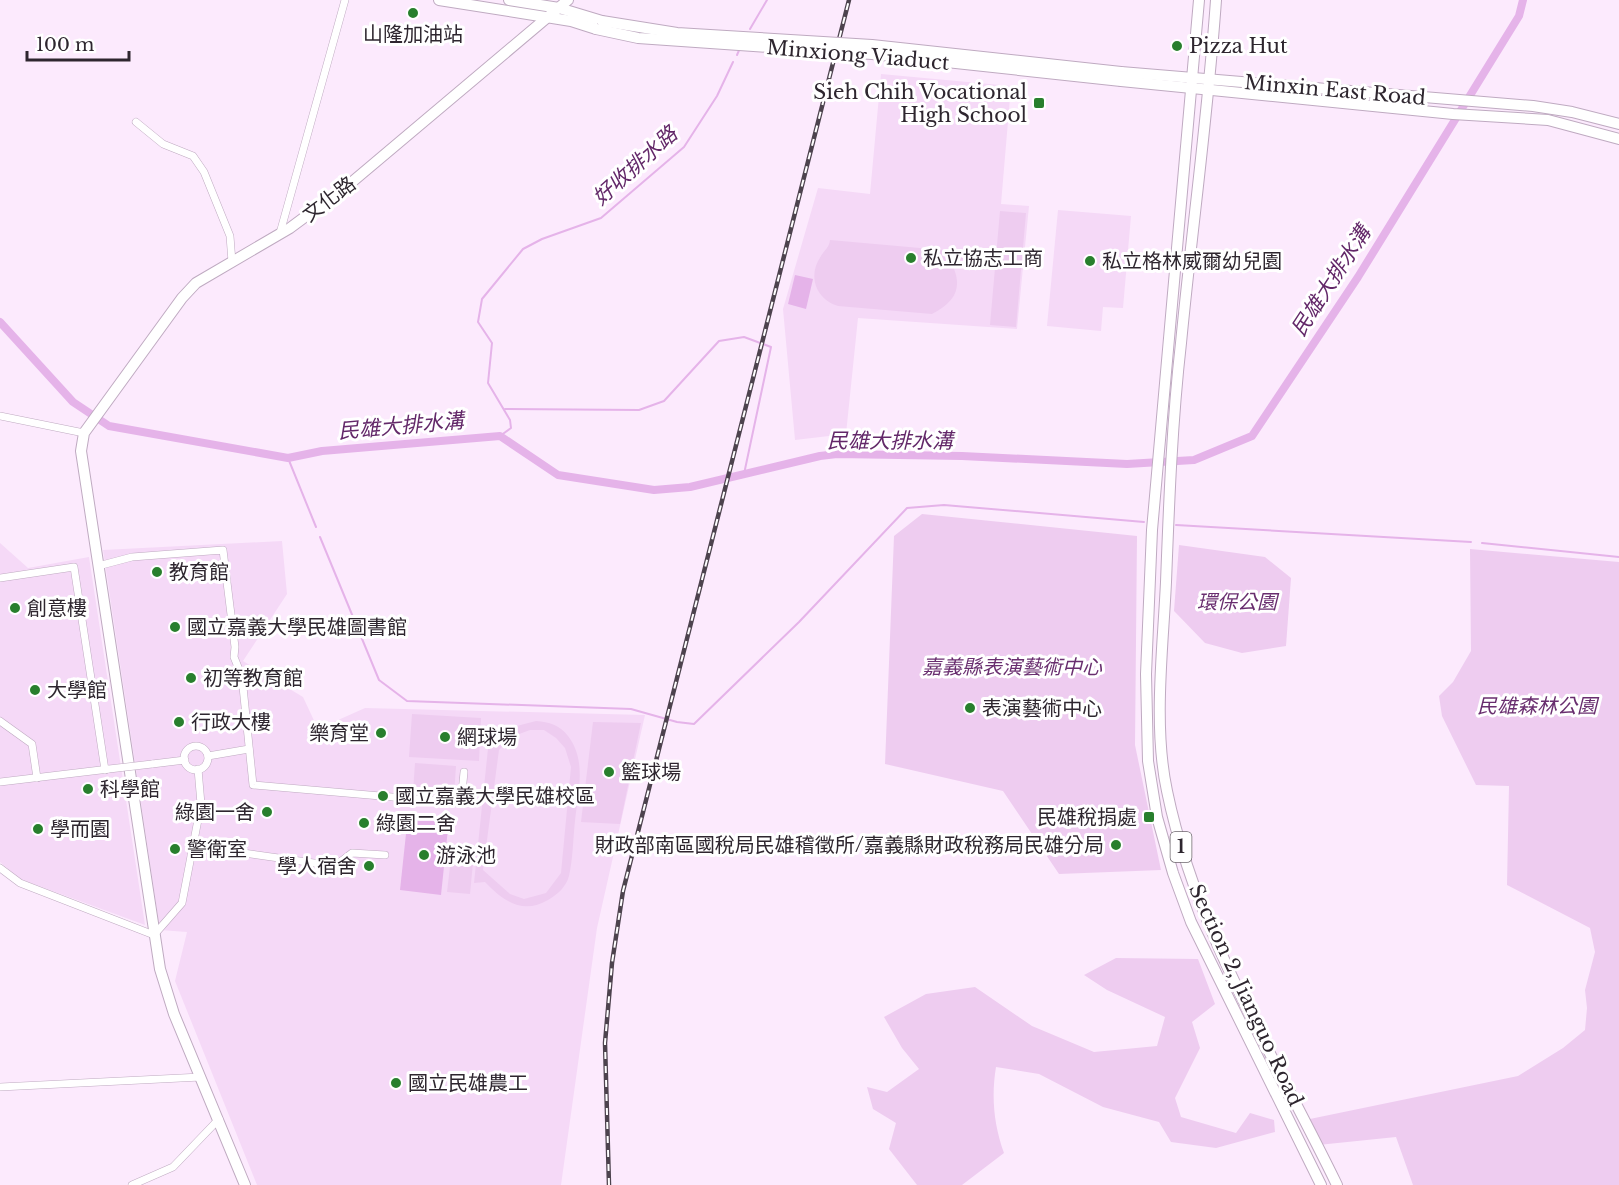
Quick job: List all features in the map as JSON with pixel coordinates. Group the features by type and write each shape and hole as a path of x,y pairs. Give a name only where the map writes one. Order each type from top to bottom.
{"main road":[{"path":"439,0 599,25"},
{"path":"509,0 559,8 599,25"},
{"name":"文化路","path":"86,429 182,298 196,283 280,233 352,182 568,0"},
{"name":"1","path":"1191,82 1199,0"},
{"name":"1","path":"1210,84 1216,0"},
{"name":"Minxiong Viaduct","path":"599,25 648,39 872,54 1210,84"},
{"name":"Section 2, Jianguo Road","path":"1191,82 1156,477 1146,663 1148,761 1157,817 1173,873 1198,937 1321,1185"},
{"name":"Section 2, Jianguo Road","path":"1210,84 1180,347 1171,476 1162,676 1162,747 1166,788 1186,868 1211,932 1337,1185"},
{"name":"Minxin East Road","path":"1210,84 1489,103 1572,112 1619,124"},
{"name":"Minxin East Road","path":"1210,84 1453,114 1548,120 1619,139"},
{"path":"86,429 81,451 160,969 174,1014 245,1185"},
{"path":"1198,937 1211,932"}],"street":[{"path":"280,233 345,0"},
{"path":"136,122 163,144 193,156 204,172 230,236 232,262"},
{"path":"0,416 86,429"},
{"path":"98,566 132,557 223,550 235,647 234,657 242,678 253,785 461,803 464,772"},
{"path":"0,578 74,567 107,770"},
{"path":"0,720 32,744 37,778"},
{"path":"194,746 205,749 208,756 207,763 198,770 190,768 185,760 187,750 194,746"},
{"path":"208,756 249,749"},
{"path":"0,782 185,760"},
{"path":"0,868 20,884 154,935 182,903 201,804 198,770"},
{"path":"194,846 335,866 352,853 385,855"},
{"path":"0,1087 201,1077"},
{"path":"132,1185 173,1167 219,1118"}],"shaded area":[{"name":"私立協志工商","path":"881,74 1011,86 1001,204 1029,206 1017,329 858,318 846,434 795,440 783,309 818,188 870,194"},
{"name":"私立格林威爾幼兒園","path":"1058,210 1131,216 1123,308 1103,307 1101,331 1047,326"},
{"path":"795,275 813,279 806,309 788,304"},
{"path":"282,541 287,594 243,661 303,697 318,729 365,708 645,715 597,928 561,1185 257,1185 175,981 187,932 160,930 103,550"},
{"path":"0,543 28,568 89,557 145,925 20,879 0,862"},
{"name":"游泳池","path":"408,815 449,819 441,895 400,890"}],"green space":[{"path":"1000,211 1026,213 1016,327 990,325"},
{"path":"830,240 965,252 965,260 949,259 956,276 956,291 948,303 932,314 838,306 824,298 814,279 817,264"},
{"name":"嘉義縣表演藝術中心","path":"922,514 1137,536 1135,745 1161,870 1059,874 1003,791 885,764 894,536"},
{"name":"環保公園","path":"1179,545 1265,557 1291,578 1286,646 1242,653 1205,643 1174,611"},
{"name":"民雄森林公園","path":"1470,549 1619,562 1619,1185 1413,1185 1396,1137 1318,1145 1305,1120 1518,1076 1563,1048 1585,1030 1587,1008 1585,990 1595,952 1590,928 1507,885 1509,786 1476,785 1442,716 1439,696 1453,682 1471,651"},
{"name":"網球場","path":"412,714 481,718 479,761 409,757"},
{"path":"536,721 550,723 565,732 578,755 580,777 568,880 552,898 530,906 514,904 506,900 485,882 474,883 489,739 497,740 509,728","holes":["530,730 544,730 565,748 571,767 561,873 546,893 524,899 510,894 483,870 499,750 511,737"]},
{"name":"籃球場","path":"593,722 641,723 620,824 581,822"},
{"path":"415,763 456,766 454,795 413,792"},
{"path":"452,850 474,852 470,894 447,892"},
{"path":"1116,958 1198,959 1215,1004 1192,1022 1200,1048 1175,1098 1181,1117 1236,1133 1250,1113 1274,1120 1275,1132 1216,1148 1171,1142 1159,1122 1103,1107 1039,1074 996,1067 994,1111 1004,1153 962,1185 917,1185 889,1149 896,1123 873,1109 867,1087 887,1092 919,1069 902,1048 884,1017 926,994 975,987 1032,1026 1094,1052 1157,1046 1165,1017 1107,990 1084,975"}],"waterway":[{"name":"好收排水路","path":"750,29 767,0"},
{"name":"民雄大排水溝","path":"0,322 73,402 109,426 288,458 322,451 500,436 558,475 654,490 690,487 837,454 962,456 1127,464 1194,460 1252,436 1358,277 1519,16 1523,0"},
{"name":"好收排水路","path":"737,55 740,48"},
{"name":"好收排水路","path":"500,436 511,428 510,420 488,383 492,343 478,322 482,299 523,249 542,239 601,218 684,147 717,96 733,62"},
{"path":"505,409 639,410 664,401 719,341 744,337 771,347 744,474"},
{"path":"288,458 316,527"},
{"path":"320,537 379,680 407,701 631,709 677,722 694,724 799,622 907,508 944,505 1144,522"},
{"path":"1176,525 1471,542"},
{"path":"1482,543 1619,557"}],"railway":[{"path":"609,1185 605,1043 612,963 623,891 849,0"}],"place":[{"name":"山隆加油站","path":"413,13"},
{"name":"Pizza Hut","path":"1177,46"},
{"name":"Sieh Chih Vocational High School","path":"1039,103"},
{"name":"私立協志工商","path":"911,258"},
{"name":"私立格林威爾幼兒園","path":"1090,261"},
{"name":"教育館","path":"157,572"},
{"name":"創意樓","path":"15,608"},
{"name":"國立嘉義大學民雄圖書館","path":"175,627"},
{"name":"初等教育館","path":"191,678"},
{"name":"大學館","path":"35,690"},
{"name":"表演藝術中心","path":"970,708"},
{"name":"行政大樓","path":"179,722"},
{"name":"樂育堂","path":"381,733"},
{"name":"網球場","path":"445,737"},
{"name":"籃球場","path":"609,772"},
{"name":"科學館","path":"88,789"},
{"name":"國立嘉義大學民雄校區","path":"383,796"},
{"name":"綠園一舍","path":"267,812"},
{"name":"民雄稅捐處","path":"1149,817"},
{"name":"綠園二舍","path":"364,823"},
{"name":"學而園","path":"38,829"},
{"name":"財政部南區國稅局民雄稽徵所/嘉義縣財政稅務局民雄分局","path":"1116,845"},
{"name":"警衛室","path":"175,849"},
{"name":"游泳池","path":"424,855"},
{"name":"學人宿舍","path":"369,866"},
{"name":"國立民雄農工","path":"396,1083"}]}
